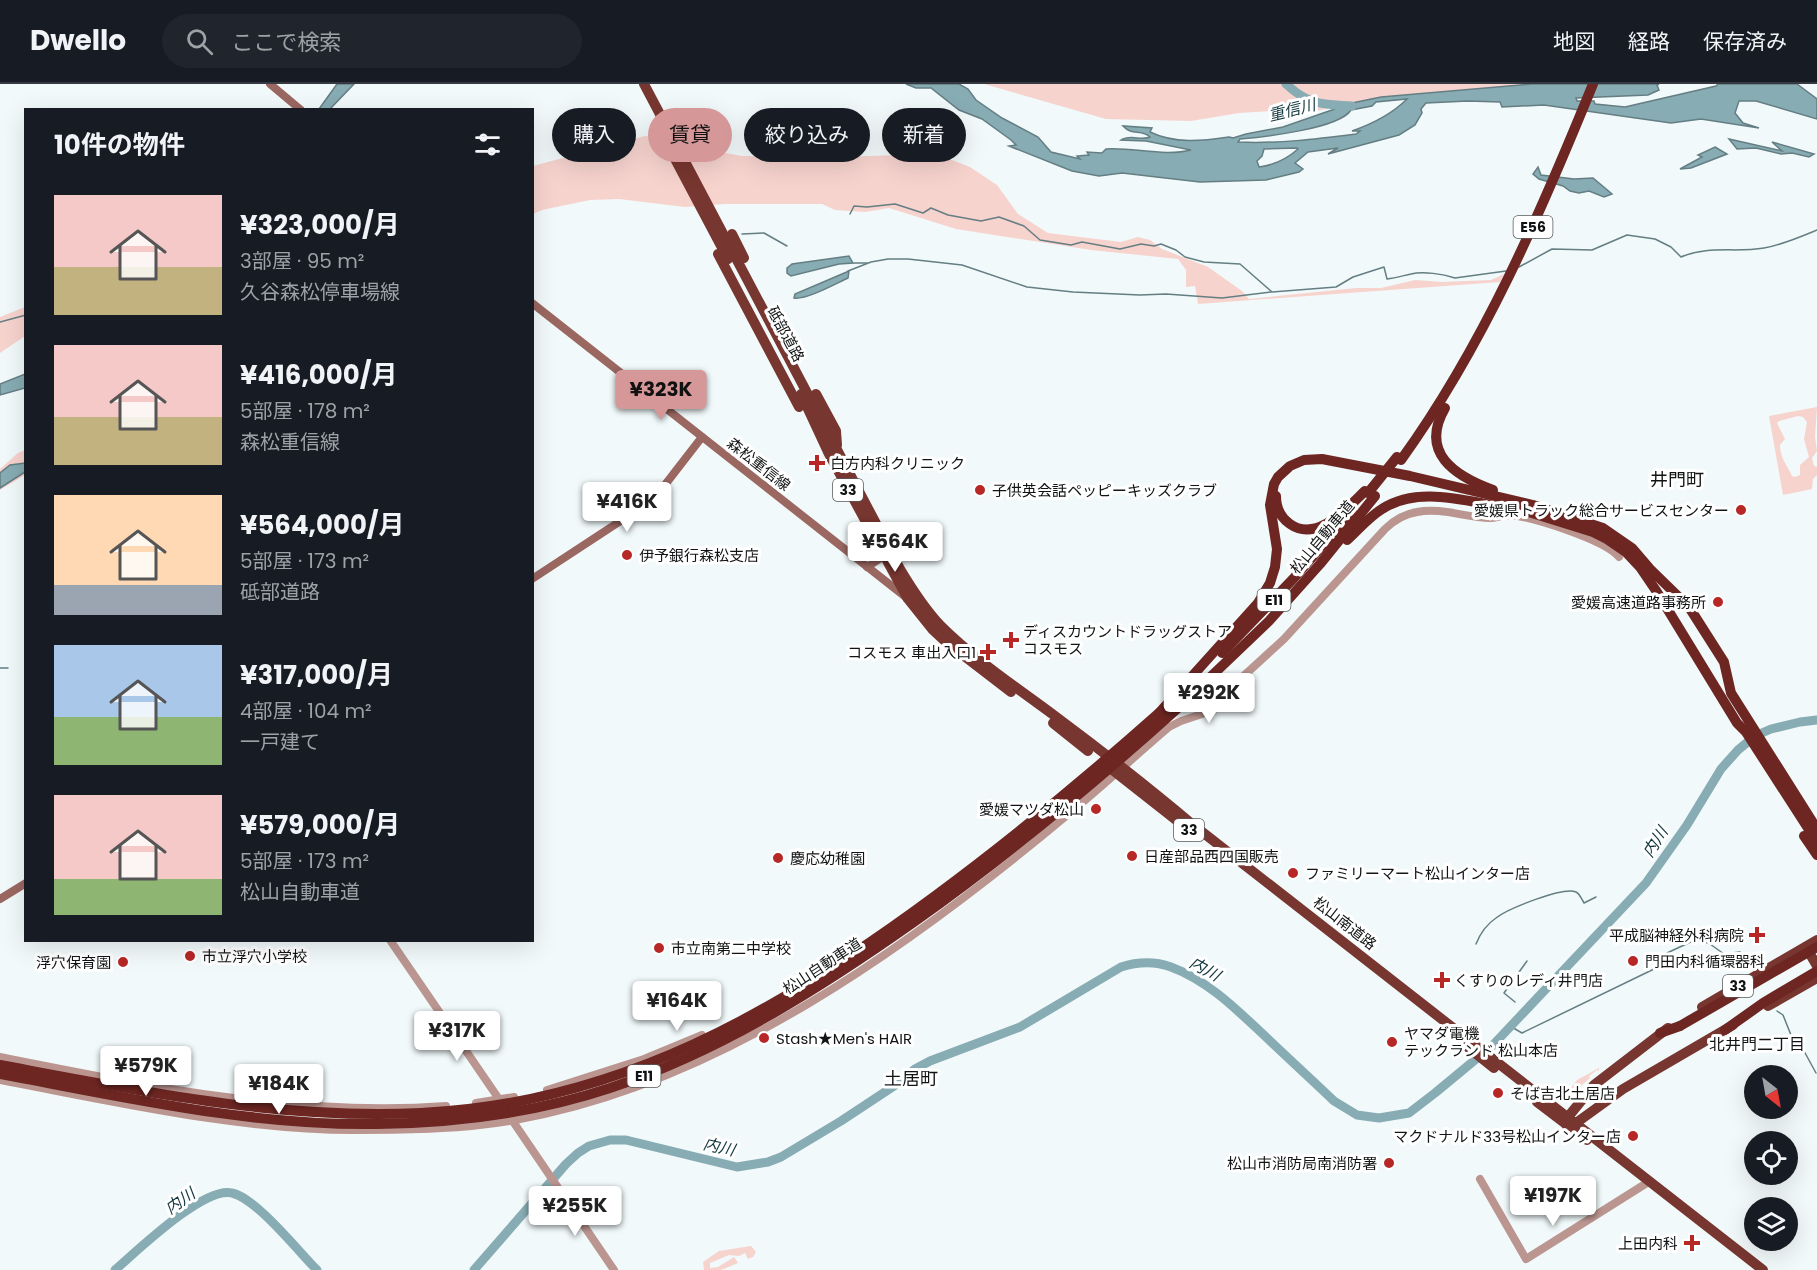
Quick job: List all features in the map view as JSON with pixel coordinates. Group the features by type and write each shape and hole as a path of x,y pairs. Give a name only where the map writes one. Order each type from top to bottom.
{"highway":[{"name":"砥部道路","path":"636,84 796,377"},
{"name":"砥部道路","path":"644,84 833,452 911,596"},
{"name":"E56","path":"1464,366 1523,249 1593,84"},
{"path":"710,239 816,439 833,452 836,431 732,234"},
{"path":"1464,366 1449,386 1432,417 1393,465 1369,493 1337,518 1314,528 1304,529 1293,526 1283,518 1276,502 1279,485 1286,475 1302,466 1321,464 1410,480 1533,506 1583,521 1614,534 1632,548 1648,572 1737,723 1780,759 1817,817"},
{"path":"1464,366 1439,418 1438,448 1444,461 1495,498 1518,509 1593,532 1607,539 1626,552 1689,607 1724,662 1731,693 1749,733 1817,855"},
{"path":"1175,702 1252,610 1270,583 1277,549 1270,506 1272,492 1278,477 1290,466 1304,460 1322,459 1401,474 1495,498"},
{"name":"松山自動車道","path":"0,1065 196,1100 260,1108 374,1114 424,1113 476,1108 540,1097 608,1079 686,1048 745,1020 832,968 907,917 997,849 1269,621 1320,564 1369,493"},
{"name":"松山自動車道","path":"0,1074 194,1109 259,1117 340,1123 424,1122 531,1109 610,1088 690,1056 758,1024 847,969 981,873 1105,772 1269,606 1369,493"},
{"path":"1320,564 1382,509 1403,499 1495,498"},
{"name":"松山南道路","path":"911,596 953,637 1120,770 1192,824 1478,1052 1763,1270"},
{"path":"1749,733 1816,836"},
{"name":"33","path":"1660,1034 1680,1026 1811,947 1817,940"},
{"path":"1811,947 1817,966"},
{"name":"33","path":"1570,1122 1575,1107 1594,1085 1660,1034 1677,1022 1811,947"},
{"name":"33","path":"1725,1030 1763,1003 1817,972"},
{"name":"33","path":"1570,1122 1623,1089 1817,978"},
{"name":"松山南道路","path":"1647,1182 1752,1270"}],"main road":[{"path":"270,84 299,108"},
{"name":"森松重信線","path":"534,305 867,567 911,596"},
{"path":"534,578 654,499 702,437"},
{"path":"867,567 888,555"},
{"path":"0,899 24,884"}],"street":[{"path":"0,1080 150,1108 272,1125 357,1130 453,1127 512,1121 585,1103 670,1074 736,1044 809,1003 948,909 1034,842 1169,727 1181,720 1202,714 1304,620 1385,529 1403,516 1426,510 1491,518 1508,515 1595,540 1619,557"},
{"path":"391,942 614,1270"},
{"path":"0,1057 102,1077 209,1094 309,1106 399,1108 471,1104 555,1088 644,1059 693,1039 766,1002 848,950"},
{"path":"1480,1179 1526,1259 1647,1182"}],"shaded area":[{"path":"984,84 1535,84 1381,97 1317,111 1239,113 1191,121 1106,119"},
{"path":"645,136 648,136 648,162 732,162 732,154 744,156 744,162 870,162 870,156 882,156 882,162 957,162 970,167 997,185 1018,214 1048,233 1121,242 1138,237 1150,240 1162,249 1208,267 1242,291 1249,299 1356,288 1381,288 1415,280 1442,282 1491,280 1504,274 1500,282 1198,304 1195,286 1186,287 1186,270 1178,259 1091,250 956,229 889,208 865,212 835,210 822,204 725,204 685,207 619,199 590,200 534,214 534,166 552,161 636,162 636,138"},
{"path":"24,307 24,337 0,353 0,317"},
{"path":"1817,407 1815,437 1817,451 1812,458 1814,466 1817,467 1817,475 1813,479 1812,489 1783,495 1769,416","holes":["1798,416 1803,417 1807,422 1804,439 1809,457 1800,465 1800,475 1795,477 1792,476 1781,454 1780,445 1785,439 1777,423"]},
{"path":"24,450 24,476 0,490 0,469"},
{"path":"1599,1068 1599,1071 1589,1076 1590,1078 1568,1097 1556,1089 1578,1074 1562,1085 1563,1091 1568,1092 1577,1080"},
{"path":"751,1246 756,1252 753,1257 748,1259 745,1253 739,1256 729,1255 710,1263 710,1268 718,1267 734,1257 738,1263 721,1270 704,1270 703,1262 719,1251"}],"water":[{"path":"337,84 354,84 331,108 320,108"},
{"path":"906,84 959,84 968,89 976,100 1002,118 1038,137 1051,152 1080,159 1077,156 1089,155 1087,152 1102,153 1106,149 1170,153 1191,150 1146,141 1121,140 1150,137 1143,133 1130,131 1123,126 1152,128 1150,132 1179,140 1233,138 1283,127 1352,103 1381,97 1532,84 1659,84 1657,85 1659,90 1648,95 1576,98 1577,101 1594,101 1595,104 1625,107 1718,84 1797,84 1817,99 1817,119 1756,101 1739,101 1735,113 1743,123 1759,128 1701,119 1671,123 1544,105 1502,107 1500,102 1468,101 1426,103 1415,125 1399,135 1328,154 1338,148 1308,152 1295,163 1303,169 1299,172 1266,180 1200,182 1122,173 1099,176 1072,171 1009,146 1016,145 982,119 966,113 966,108 956,108 931,88 916,88","holes":["1407,99 1382,118 1352,131 1360,131 1356,134 1282,142 1238,142 1240,139 1316,127 1344,117 1351,110 1372,106 1376,102","1297,148 1280,161 1259,167 1257,161 1264,149"]},
{"path":"1729,139 1782,151 1772,142 1814,154 1809,157 1756,148 1737,149"},
{"path":"1715,147 1727,154 1691,168 1680,169 1702,157 1698,155"},
{"path":"1538,167 1541,175 1574,179 1593,178 1612,194 1604,197 1589,191 1579,193 1570,191 1563,186 1539,179 1533,174"},
{"path":"849,256 853,263 839,264 791,276 787,273 787,268 792,264"},
{"path":"849,271 848,278 813,294 794,298 795,294"},
{"path":"24,374 24,388 0,395 0,384"},
{"path":"24,463 24,473 0,488 0,473 10,465"}],"waterway":[{"name":"重信川","path":"1286,84 1310,100 1324,104 1352,106"},
{"path":"850,214 854,206 895,204 923,213 931,208 948,215 981,221 999,217 1024,226 1040,240 1071,245 1082,242 1120,249 1141,244 1154,246 1161,244 1176,250 1185,257 1204,262 1240,264 1272,292 1336,287 1353,277 1384,267 1387,279 1416,273 1433,273 1455,278 1506,271"},
{"path":"1519,267 1552,249 1592,250 1627,235 1655,239 1671,247 1681,257 1701,251 1764,248 1817,230"},
{"path":"742,234 764,233 787,246"},
{"path":"848,271 871,262 908,259 962,265 1027,287 1073,292 1222,298 1271,292"},
{"path":"854,263 867,263"},
{"path":"0,322 24,316"},
{"path":"0,668 8,668"},
{"name":"内川","path":"474,1270 566,1164 589,1146 610,1140 626,1140 737,1167 768,1162 781,1157 841,1121 894,1086 915,1069 930,1061 1020,1027 1121,967 1133,964 1165,965 1185,973 1210,988 1245,1017 1334,1101 1357,1115 1379,1118 1409,1113 1493,1045 1646,883 1687,825 1721,769 1738,750 1755,736 1771,729 1817,720"},
{"path":"1476,944 1493,920 1523,904 1548,895 1570,891 1576,892 1584,903 1596,897"},
{"path":"1510,1026 1522,1033 1654,969 1661,964 1667,953 1697,939 1710,944 1724,954 1740,952 1748,959 1753,969"},
{"path":"1515,1002 1504,993 1527,961"},
{"path":"1777,1011 1783,1015 1793,1040 1804,1051 1816,1073"},
{"name":"内川","path":"115,1270 154,1235 188,1209 205,1199 232,1193 253,1204 317,1270"}],"place":[{"name":"白方内科クリニック","path":"817,463"},
{"name":"子供英会話ペッピーキッズクラブ","path":"980,490"},
{"name":"愛媛県トラック総合サービスセンター","path":"1741,510"},
{"name":"伊予銀行森松支店","path":"627,555"},
{"name":"愛媛高速道路事務所","path":"1718,602"},
{"name":"ディスカウントドラッグストア コスモス","path":"1011,640"},
{"name":"コスモス 車出入口1","path":"988,652"},
{"name":"愛媛マツダ松山","path":"1096,809"},
{"name":"日産部品西四国販売","path":"1132,856"},
{"name":"慶応幼稚園","path":"778,858"},
{"name":"ファミリーマート松山インター店","path":"1293,873"},
{"name":"平成脳神経外科病院","path":"1757,935"},
{"name":"市立南第二中学校","path":"659,948"},
{"name":"市立浮穴小学校","path":"190,956"},
{"name":"門田内科循環器科","path":"1633,961"},
{"name":"浮穴保育園","path":"123,962"},
{"name":"くすりのレディ井門店","path":"1442,980"},
{"name":"Stash★Men's HAIR","path":"764,1038"},
{"name":"ヤマダ電機 テックランド 松山本店","path":"1392,1042"},
{"name":"そば吉北土居店","path":"1498,1093"},
{"name":"マクドナルド33号松山インター店","path":"1633,1136"},
{"name":"松山市消防局南消防署","path":"1389,1163"},
{"name":"上田内科","path":"1692,1243"}],"district":[{"name":"井門町","path":"1677,479"},
{"name":"北井門二丁目","path":"1757,1044"},
{"name":"土居町","path":"911,1078"}]}
